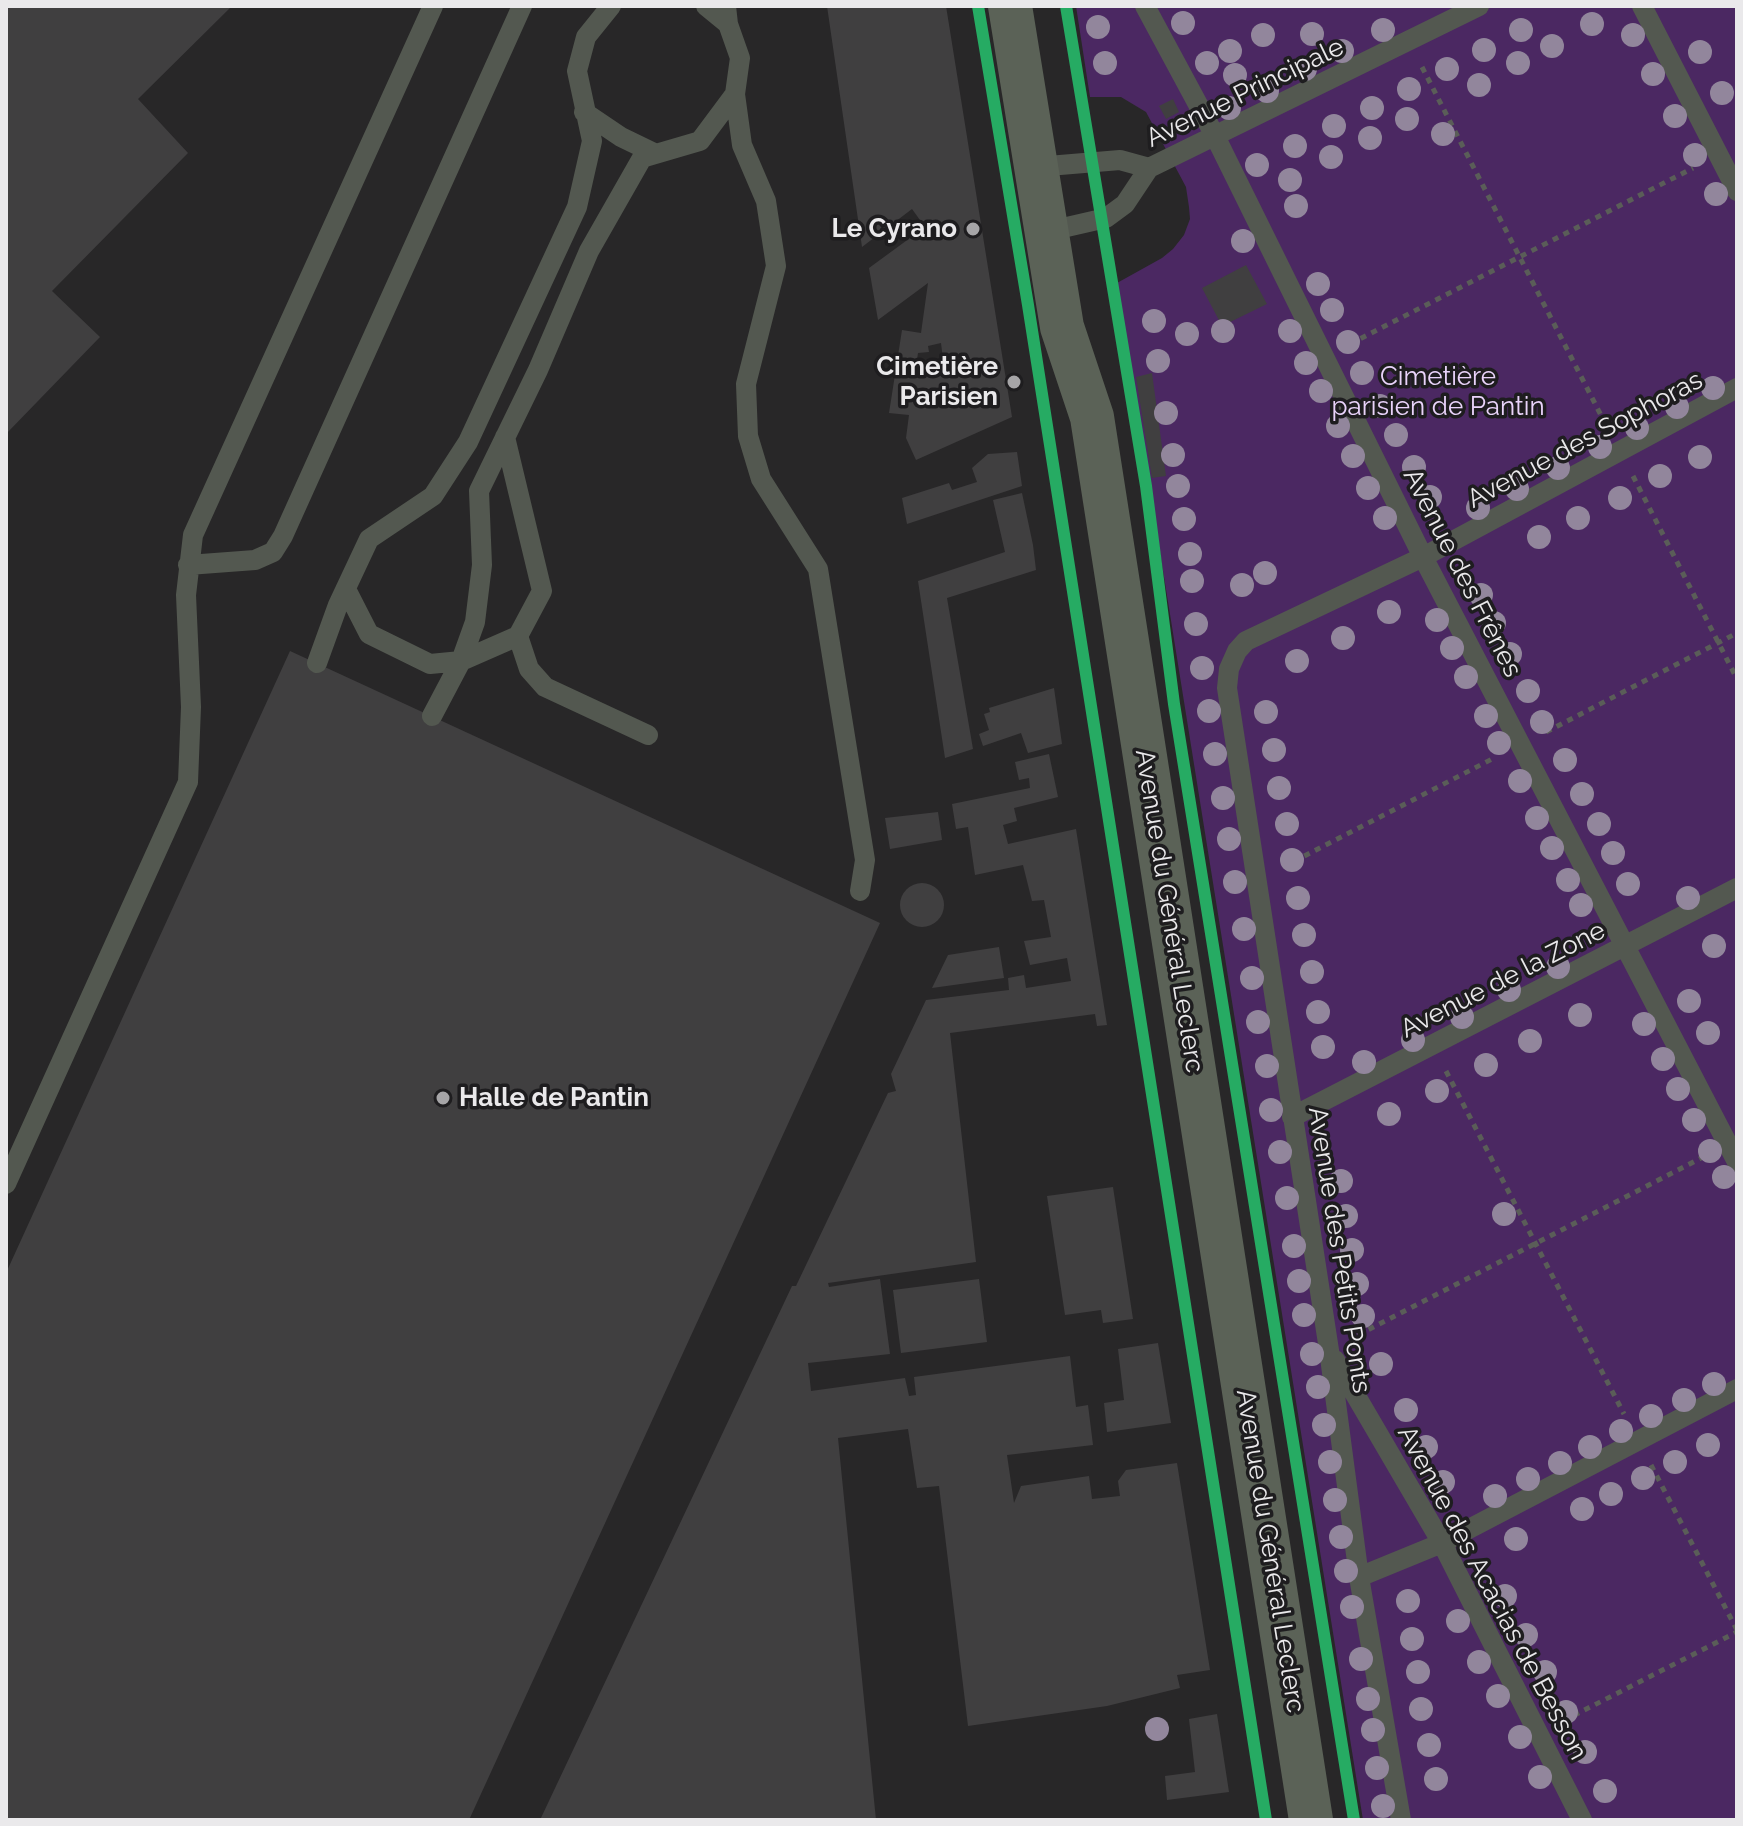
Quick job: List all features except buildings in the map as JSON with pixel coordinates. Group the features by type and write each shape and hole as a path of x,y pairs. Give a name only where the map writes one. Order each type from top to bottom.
{"main road":[{"name":"Avenue du Général Leclerc","path":"1010,6 1062,327 1092,417 1311,1820"}],"lane":[{"path":"6,1184 188,782 191,707 188,565 193,535 433,6"},
{"path":"188,565 255,560 273,552 283,536 522,6"},
{"path":"317,663 369,539 433,496 468,442 577,207 592,141 577,71 586,37 611,6"},
{"path":"706,6 727,15 740,58 735,94 742,145 766,201 776,266 746,384 748,436 761,479 818,569 865,860 860,891"},
{"name":"Avenue des Frênes","path":"1145,6 1215,136 1423,557 1732,1153"},
{"name":"Avenue Principale","path":"1045,232 1106,218 1125,204 1149,168 1479,6"},
{"path":"1642,6 1737,191"},
{"path":"432,716 461,661 475,622 482,565 479,491 538,370 589,251 642,158 700,141 735,94"},
{"path":"584,112 621,137 654,153"},
{"path":"1036,167 1120,160 1149,168"},
{"name":"Avenue des Sophoras","path":"1227,688 1229,669 1237,651 1246,641 1423,557 1737,388"},
{"path":"346,589 369,634 430,664 461,661 518,636 542,591 505,437"},
{"path":"518,636 529,669 545,687 648,735"},
{"name":"Avenue des Petits Ponts","path":"1227,688 1329,1350 1359,1577 1401,1820"},
{"name":"Avenue de la Zone","path":"1292,1117 1737,888"},
{"name":"Avenue des Acacias de Besson","path":"1329,1350 1442,1543 1582,1820"},
{"path":"1359,1577 1442,1543 1737,1389"}],"path":[{"path":"1409,41 1737,679"},
{"path":"1324,357 1718,155"},
{"path":"1433,1045 1737,1631 1538,1733"},
{"path":"1329,1350 1535,1243 1732,1153"}],"green space":[{"name":"Cimetière parisien de Pantin","path":"1076,6 1737,6 1737,1820 1363,1820 1117,283 1162,258 1184,235 1190,219 1186,187 1146,112 1121,97 1090,97"}],"cycle path":[{"path":"978,6 1028,305 1266,1820"},
{"path":"1066,6 1146,486 1174,704 1354,1820"}],"place":[{"name":"Le Cyrano","path":"973,229"},
{"name":"Cimetière Parisien","path":"1014,382"},
{"name":"Halle de Pantin","path":"443,1098"}]}
